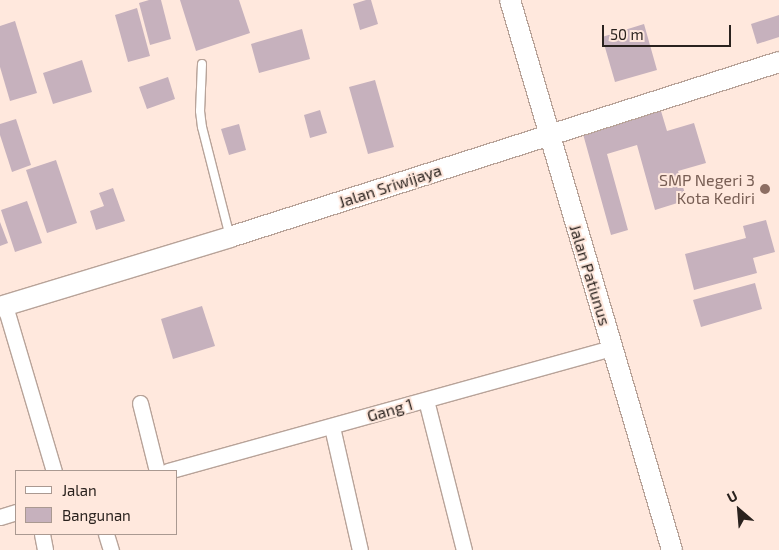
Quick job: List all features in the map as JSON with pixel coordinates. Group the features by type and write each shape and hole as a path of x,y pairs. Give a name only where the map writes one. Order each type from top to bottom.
{"street":[{"name":"Jalan Patiunus","path":"510,0 672,550"},
{"name":"Jalan Sriwijaya","path":"2,306 230,237 779,62"},
{"path":"2,306 54,470"},
{"name":"Gang 1","path":"172,470 612,348"},
{"path":"426,400 464,550"},
{"path":"140,403 157,470"},
{"path":"332,427 360,550"},
{"path":"0,517 15,512"},
{"path":"42,535 45,550"},
{"path":"106,535 111,550"}],"lane":[{"path":"202,64 200,110 202,127 230,237"}],"building":[{"path":"149,0 161,0 171,39 150,45 139,3"},
{"path":"180,0 239,0 250,33 196,51"},
{"path":"371,0 378,24 360,30 353,4"},
{"path":"137,8 150,56 128,62 115,15"},
{"path":"779,15 779,37 757,44 751,24"},
{"path":"15,21 37,93 10,101 0,67 0,26"},
{"path":"644,24 657,70 615,82 602,37"},
{"path":"302,29 310,59 259,73 251,44"},
{"path":"82,60 92,92 53,104 43,73"},
{"path":"168,77 175,99 147,109 139,87"},
{"path":"375,80 394,147 368,154 349,87"},
{"path":"320,110 327,133 310,138 304,115"},
{"path":"661,111 667,131 694,123 706,163 678,171 687,200 655,210 637,145 607,154 628,230 611,235 583,134"},
{"path":"16,119 31,165 12,172 0,135 0,124"},
{"path":"239,124 246,150 229,155 221,129"},
{"path":"56,160 77,223 47,233 26,170"},
{"path":"113,188 125,221 96,230 90,211 104,206 99,193"},
{"path":"27,201 42,243 15,252 1,210"},
{"path":"766,220 775,252 753,258 757,273 694,290 685,254 746,238 743,226"},
{"path":"0,222 8,243 0,246"},
{"path":"755,283 762,309 701,327 693,300"},
{"path":"202,306 215,346 173,359 161,319"}],"place":[{"name":"SMP Negeri 3 Kota Kediri","path":"765,189"}]}
